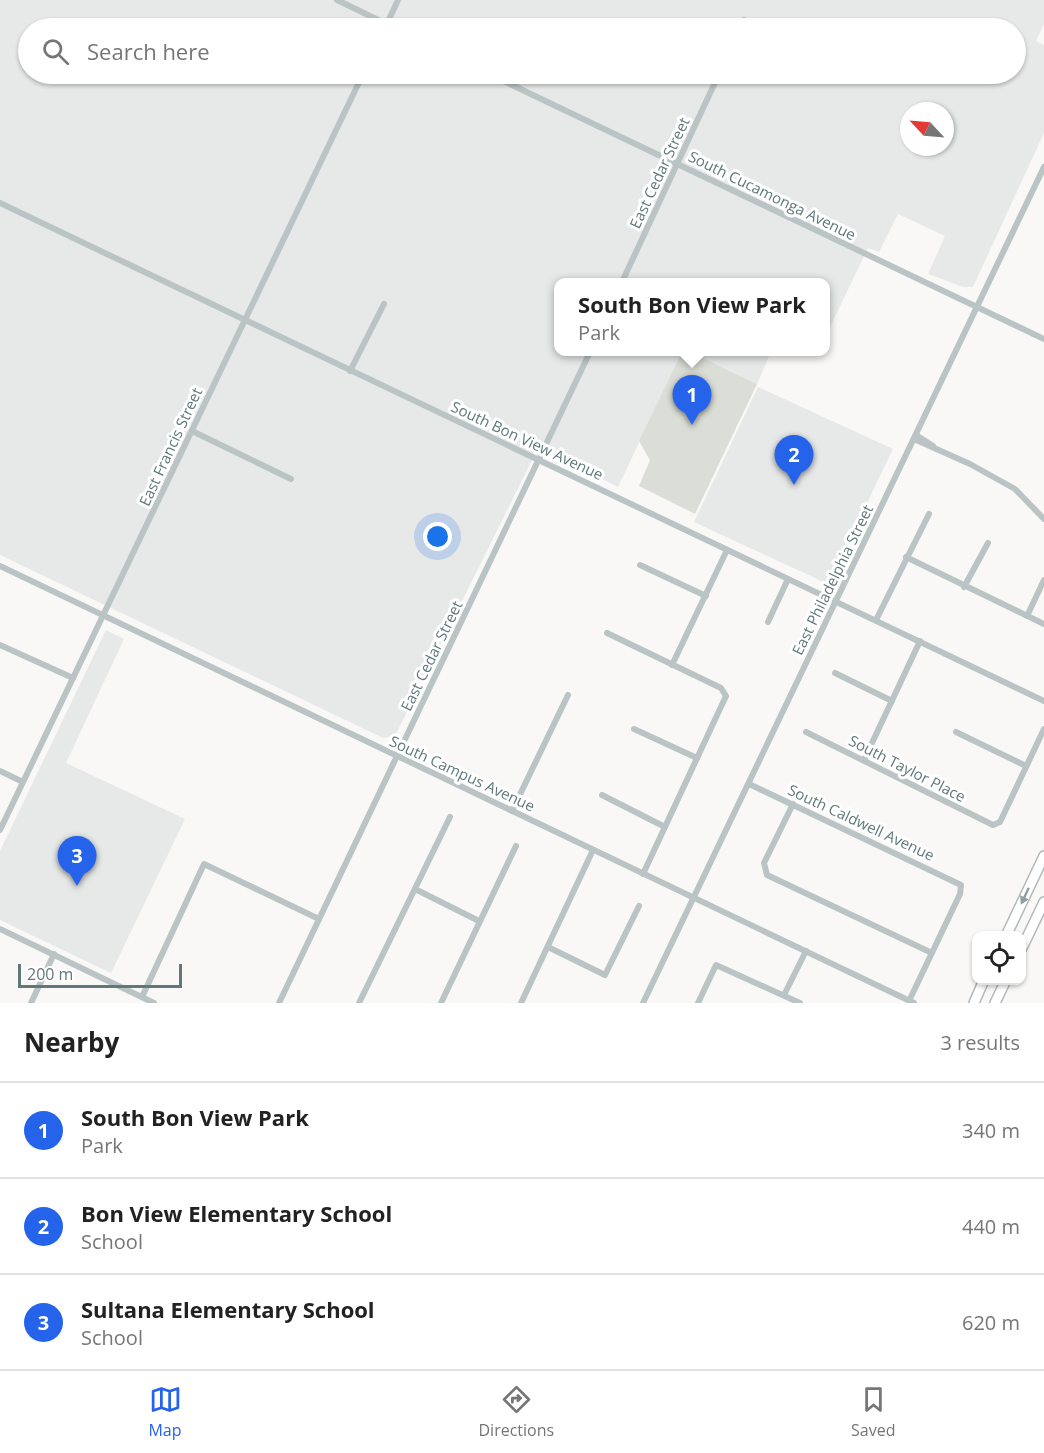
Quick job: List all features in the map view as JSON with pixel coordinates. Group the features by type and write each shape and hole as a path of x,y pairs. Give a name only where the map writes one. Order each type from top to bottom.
{"highway":[{"path":"1008,931 1044,856"},
{"path":"1026,940 1044,902"},
{"path":"974,1003 982,985"},
{"path":"995,1003 1004,985"}],"street":[{"path":"338,0 371,18"},
{"path":"390,18 399,0"},
{"name":"East Francis Street","path":"0,830 358,84"},
{"name":"South Cucamonga Avenue","path":"510,84 1044,339"},
{"name":"East Cedar Street","path":"624,278 714,84"},
{"name":"East Philadelphia Street","path":"643,1003 1044,166"},
{"name":"South Bon View Avenue","path":"0,202 1044,701"},
{"path":"350,371 384,304"},
{"name":"East Cedar Street","path":"279,1003 540,461 588,356"},
{"path":"192,431 291,479"},
{"path":"915,437 1015,489 1044,519"},
{"path":"876,620 929,514"},
{"path":"964,587 988,543"},
{"path":"672,665 727,550"},
{"path":"906,557 1044,624"},
{"path":"640,565 706,596"},
{"name":"South Campus Avenue","path":"0,566 912,1002"},
{"path":"768,622 788,579"},
{"path":"1027,616 1044,580"},
{"path":"607,633 721,688 726,696 643,874"},
{"path":"864,760 921,641"},
{"path":"0,645 73,678"},
{"path":"835,673 892,701"},
{"path":"512,811 568,694"},
{"path":"634,729 698,758"},
{"path":"956,732 1026,766 1044,729"},
{"name":"South Taylor Place","path":"806,732 993,825 997,824 1026,766"},
{"path":"0,771 23,782"},
{"name":"South Caldwell Avenue","path":"749,784 961,885 960,894 932,953"},
{"path":"602,795 665,827"},
{"path":"793,804 764,863 767,875 932,953 912,1002"},
{"path":"359,1003 450,817"},
{"path":"441,1003 478,921 516,846"},
{"path":"521,1003 593,850"},
{"path":"142,997 204,864 319,919"},
{"path":"415,889 478,921"},
{"path":"548,947 605,975 639,906"},
{"path":"0,928 154,1003"},
{"path":"784,995 806,951"},
{"path":"31,1003 54,954"},
{"path":"698,1003 716,965 800,1003"}],"shaded area":[{"path":"0,0 1044,0 1044,24 1036,41 1044,45 1044,133 973,287 963,287 928,274 945,236 898,214 879,252 868,248 830,327 830,278 554,278 554,356 680,356 618,487 539,446 395,736 383,738 0,555"},
{"path":"680,356 698,356 757,384 695,514 639,486 650,460 639,441"},
{"path":"698,356 769,356 757,384"},
{"path":"758,387 893,449 828,584 694,522"},
{"path":"106,630 124,639 66,763 185,819 111,973 0,920 0,851"}],"place":[{"name":"South Bon View Park","path":"692,425"},
{"name":"Bon View Elementary School","path":"794,485"},
{"name":"Sultana Elementary School","path":"77,886"}]}
